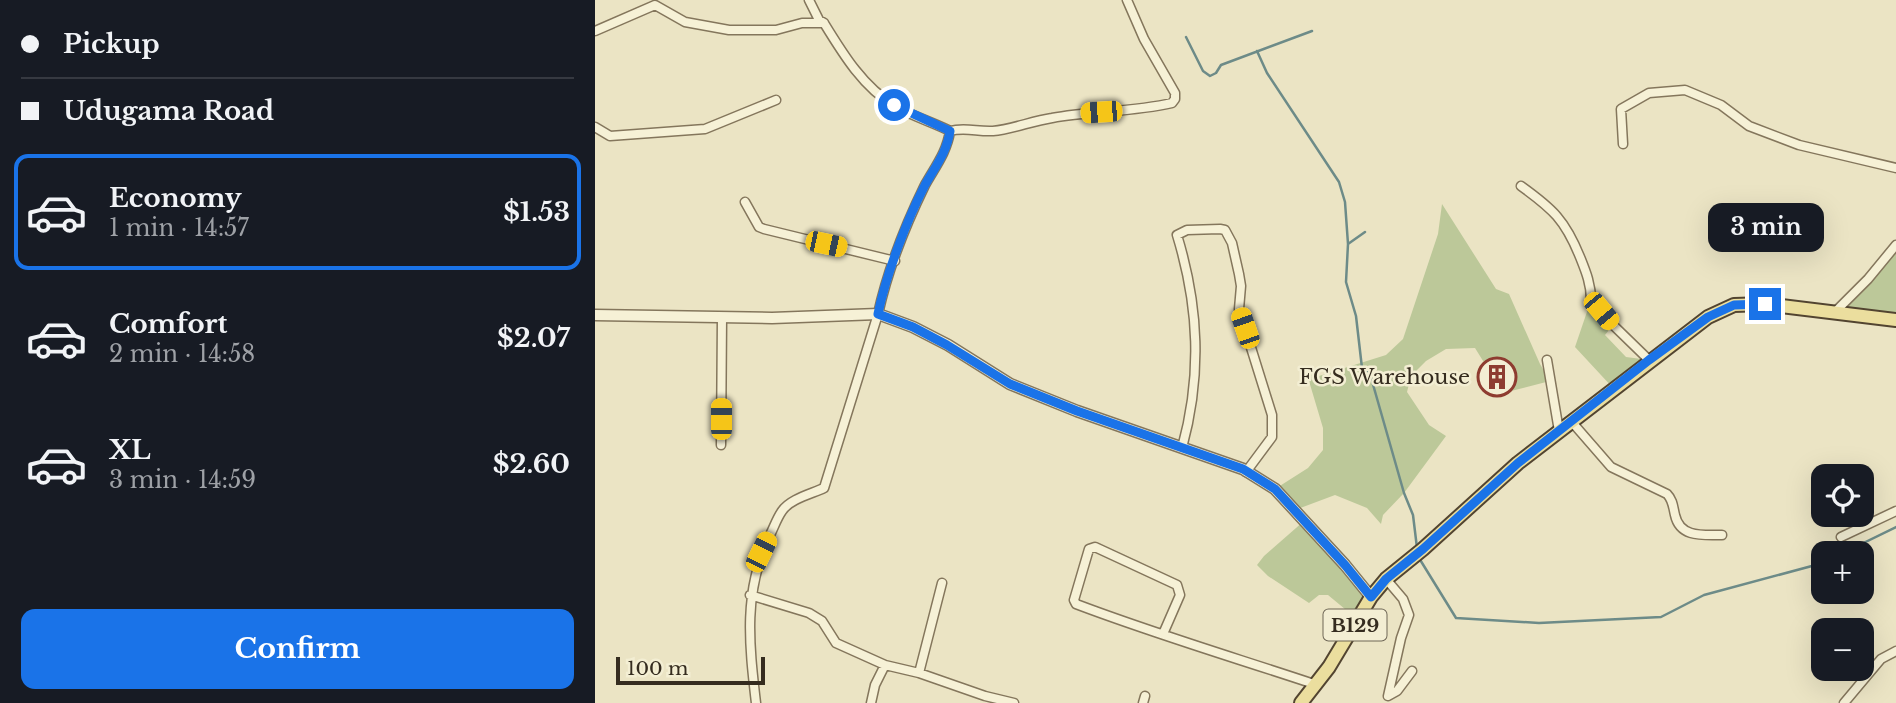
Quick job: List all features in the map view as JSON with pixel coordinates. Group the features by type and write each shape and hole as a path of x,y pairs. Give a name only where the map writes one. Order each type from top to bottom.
{"main road":[{"name":"B129","path":"1301,703 1317,685 1371,597 1386,579 1471,503 1559,430 1708,317 1734,305 1765,304 1896,320"}],"street":[{"path":"809,0 819,20 824,23 846,59 869,85 894,105 950,131 963,127 977,131 995,131 1051,118 1125,111 1172,103 1175,93 1144,39 1127,0"},
{"path":"595,31 655,5 685,22 729,30 776,30 802,23 824,23"},
{"path":"1623,144 1621,109 1649,93 1685,90 1721,105 1749,126 1799,145 1896,168"},
{"path":"595,127 610,136 705,129 776,100"},
{"path":"756,703 751,656 750,595 761,552 782,510 790,503 824,488 884,287 925,186 948,147 950,131"},
{"path":"1521,186 1543,202 1569,228 1591,285 1591,300 1649,360"},
{"path":"745,202 759,227 895,261"},
{"path":"1182,448 1191,416 1197,346 1194,309 1177,234 1187,230 1220,229 1225,230 1232,243 1241,286 1239,309 1272,415 1272,437 1246,472"},
{"path":"1834,313 1868,279 1896,245"},
{"path":"595,316 811,318 878,314 913,327 947,345 1010,384 1246,472 1275,489 1371,597"},
{"path":"721,444 722,317"},
{"path":"1547,360 1559,430"},
{"path":"1571,421 1611,467 1667,494 1683,531 1722,535"},
{"path":"1842,537 1896,511"},
{"path":"1163,634 1180,595 1177,585 1095,547 1089,549 1075,603 1163,634 1317,685"},
{"path":"1386,579 1403,599 1409,615 1388,696 1397,691 1412,671"},
{"path":"919,673 943,583"},
{"path":"750,595 809,613 822,621 836,643 885,665 1014,703"},
{"path":"1844,703 1881,659 1896,651"},
{"path":"871,703 875,685 885,665"}],"green space":[{"path":"1442,204 1496,289 1509,294 1550,381 1503,393 1475,348 1446,349 1426,361 1411,376 1407,392 1429,425 1446,436 1404,493 1383,515 1381,524 1367,508 1335,495 1295,510 1275,489 1308,468 1323,450 1323,428 1306,371 1319,376 1386,355 1403,339 1438,234"},
{"path":"1896,245 1896,320 1834,313"},
{"path":"1591,300 1613,325 1605,335 1626,357 1649,360 1613,388 1575,347"},
{"path":"1304,521 1371,597 1357,619 1328,595 1319,595 1309,603 1268,576 1257,565"}],"waterway":[{"path":"1186,37 1203,71 1210,76 1216,73 1221,65 1312,31"},
{"path":"1257,51 1267,73 1339,182 1345,202 1348,244"},
{"path":"1365,232 1348,244 1346,282 1356,316 1362,368 1370,374 1404,493 1413,515 1417,548"},
{"path":"1867,541 1896,527"},
{"path":"1419,558 1456,618 1539,623 1661,617 1704,595 1811,566"}],"place":[{"name":"FGS Warehouse","path":"1497,377"}],"route":[{"path":"894,105 950,131 948,147 925,186 884,287 878,314 913,327 947,345 1010,384 1077,411 1243,469 1275,489 1371,597 1386,579 1423,549 1471,503 1649,360 1708,317 1734,305 1765,304"}]}
